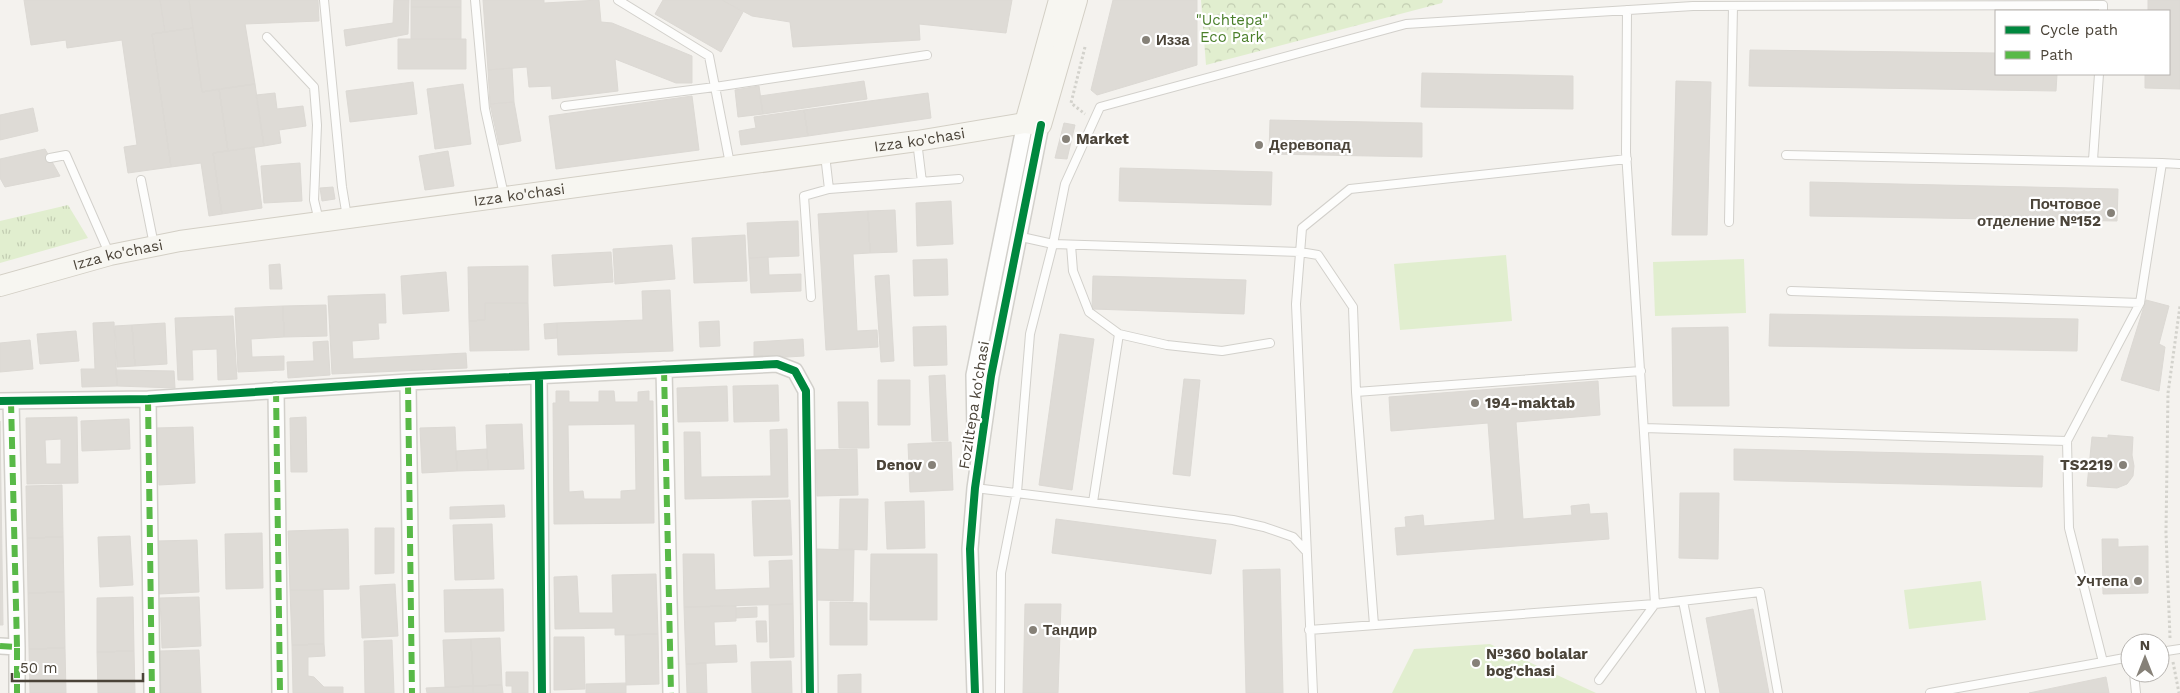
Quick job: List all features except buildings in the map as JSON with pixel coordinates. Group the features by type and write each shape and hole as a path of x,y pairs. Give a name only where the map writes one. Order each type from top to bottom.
{"main road":[{"name":"Foziltepa ko'chasi","path":"1033,124 1059,0"},
{"name":"Foziltepa ko'chasi","path":"1033,124 1077,0"},
{"name":"Izza ko'chasi","path":"0,286 110,255 154,245 1033,124"}],"street":[{"name":"Foziltepa ko'chasi","path":"975,693 970,549 975,488 990,376 1017,236 1033,124"},
{"name":"Foziltepa ko'chasi","path":"975,488 974,375 1033,124"},
{"path":"18,693 6,401 148,399 408,382 777,364 795,371 806,391 810,693"},
{"path":"664,369 671,693"},
{"path":"539,376 542,693"},
{"path":"408,382 412,693"},
{"path":"276,390 280,693"},
{"path":"148,399 152,693"},
{"path":"0,646 17,647"}],"lane":[{"path":"324,0 342,187 347,217"},
{"path":"475,0 485,109 505,197"},
{"path":"618,0 709,56 731,166"},
{"path":"1000,693 1001,573 1017,492 1030,334 1053,244 1065,184 1100,107 1406,24 1693,6 2103,5 2103,10"},
{"path":"1729,222 1733,6"},
{"path":"1599,680 1655,604 1626,159 1627,10"},
{"path":"267,37 314,87 317,125 314,200 319,221"},
{"path":"564,106 715,87 927,55"},
{"path":"2093,160 2099,75"},
{"path":"917,141 922,182"},
{"path":"824,153 829,189"},
{"path":"50,158 66,155 110,255"},
{"path":"1786,155 2093,160 2180,164"},
{"path":"1313,693 1296,304 1302,228 1350,189 1626,159"},
{"path":"2103,662 2069,528 2067,441 2140,302 2162,163"},
{"path":"811,297 804,196 829,189 959,179"},
{"path":"141,180 154,245"},
{"path":"1017,236 1053,244 1300,252 1318,255 1352,307 1356,392 1374,625"},
{"path":"1071,245 1074,271 1089,312 1119,334 1167,345 1222,351 1270,343"},
{"path":"1792,292 2140,302"},
{"path":"1093,502 1119,334"},
{"path":"1356,392 1641,371"},
{"path":"1644,428 2067,441"},
{"path":"975,488 1189,513 1264,527 1293,537 1306,552"},
{"path":"1309,630 1655,604 1760,592 1778,693"},
{"path":"1683,601 1701,693"},
{"path":"2171,651 2180,649"},
{"path":"1930,693 2120,659"}],"path":[{"path":"1087,38 1071,103 1094,120"},
{"path":"2179,693 2171,651 2166,533 2168,393 2180,306"}],"green space":[{"name":"\"Uchtepa\" Eco Park","path":"1201,0 1443,0 1442,3 1206,65"},
{"path":"68,205 88,238 0,263 0,221"},
{"path":"1506,255 1512,321 1400,330 1394,264"},
{"path":"1744,259 1746,313 1655,316 1653,262"},
{"path":"1981,581 1986,620 1909,629 1904,590"},
{"name":"№360 bolalar bog'chasi","path":"1490,644 1596,693 1392,693 1414,649"}],"marked path":[{"path":"664,369 671,693"},
{"path":"408,382 412,693"},
{"path":"276,390 280,693"},
{"path":"148,399 152,693"},
{"path":"11,401 17,647"},
{"path":"0,646 17,647 17,693"}],"cycle path":[{"path":"975,693 970,549 975,488 991,376 1041,125"},
{"path":"0,401 148,399 408,382 777,364 795,371 806,391 810,693"},
{"path":"539,376 542,693"}],"place":[{"name":"Изза","path":"1146,40"},
{"name":"Market","path":"1066,139"},
{"name":"Деревопад","path":"1259,145"},
{"name":"Почтовое отделение №152","path":"2111,213"},
{"name":"194-maktab","path":"1475,403"},
{"name":"Denov","path":"932,465"},
{"name":"TS2219","path":"2123,465"},
{"name":"Учтепа","path":"2138,581"},
{"name":"Тандир","path":"1033,630"},
{"name":"№360 bolalar bog'chasi","path":"1476,663"}]}
